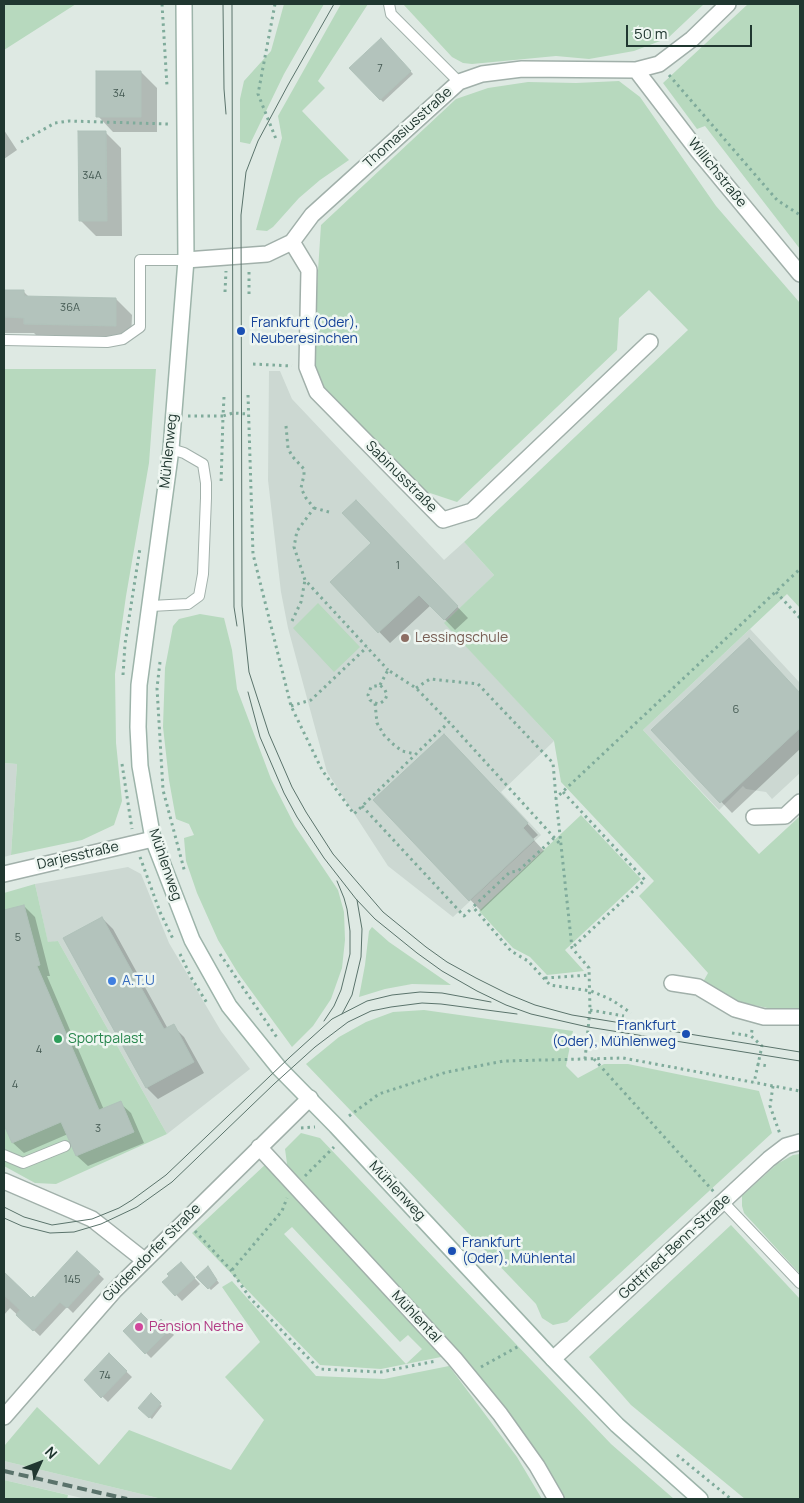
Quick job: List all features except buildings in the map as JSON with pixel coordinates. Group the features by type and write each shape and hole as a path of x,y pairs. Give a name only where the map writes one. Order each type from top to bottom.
{"street":[{"name":"Mühlenweg","path":"184,4 186,260 171,449 139,685 138,727 140,766 153,839 192,940 229,1006 279,1068 310,1098 617,1425 700,1499"},
{"name":"Thomasiusstraße","path":"186,260 267,254 292,242 312,215 459,82 482,74 522,70 636,70 659,64 692,39 728,4"},
{"name":"Willichstraße","path":"636,70 698,152 800,274"},
{"name":"Sabinusstraße","path":"292,242 310,270 307,367 317,392 443,520 472,511 650,342"},
{"path":"754,817 785,816 800,802"},
{"name":"Darjesstraße","path":"4,874 153,839"},
{"path":"672,983 698,987 735,1010 764,1017 800,1017"},
{"name":"Güldendorfer Straße","path":"4,1417 114,1291 310,1098"},
{"name":"Gottfried-Benn-Straße","path":"553,1359 769,1159 793,1144"},
{"name":"Mühlental","path":"259,1147 454,1358 500,1414 537,1466 556,1499"},
{"path":"4,1181 92,1219 144,1260"}],"lane":[{"path":"389,4 391,14 459,82"},
{"path":"4,340 108,342 123,339 140,327 140,260 186,260"},
{"path":"151,606 188,604 199,596 203,574 206,483 202,464 184,453 171,449"},
{"path":"4,1155 23,1163 65,1146"},
{"path":"723,1202 800,1283"}],"path":[{"path":"162,4 168,94"},
{"path":"275,4 258,94 276,139"},
{"path":"659,64 777,200 800,216"},
{"path":"21,142 55,123 69,122 168,124 168,134"},
{"path":"249,256 249,294"},
{"path":"225,292 226,258"},
{"path":"253,364 307,367"},
{"path":"248,395 254,554 291,706 322,770 354,814 449,722"},
{"path":"206,498 221,490 224,397"},
{"path":"188,416 248,414"},
{"path":"286,426 288,448 292,456 304,469 300,488 314,508 329,512"},
{"path":"314,508 297,532 294,547 305,580 388,670 416,688 449,722 561,845"},
{"path":"122,683 124,644 140,546"},
{"path":"556,798 800,569"},
{"path":"292,621 301,602 305,580"},
{"path":"776,592 800,618"},
{"path":"291,706 311,700 367,647"},
{"path":"380,686 388,670"},
{"path":"416,688 430,679 478,684 553,763 572,948 589,968 590,975 590,1010 585,1059"},
{"path":"375,704 385,700 386,694 385,690 375,685 369,690 368,695 375,704 377,723 384,735 402,751 415,754"},
{"path":"122,761 134,843"},
{"path":"563,792 645,880 572,948"},
{"path":"362,806 464,916 510,872 518,872 554,838"},
{"path":"473,907 511,951 528,961 550,985 591,991 612,1000 631,1013"},
{"path":"545,978 590,975"},
{"path":"590,1010 624,1016"},
{"path":"752,1036 755,1014"},
{"path":"732,1034 752,1036 762,1046 754,1083"},
{"path":"346,1119 379,1094 447,1072 504,1061 623,1058 800,1091"},
{"path":"594,1059 723,1202"},
{"path":"757,1064 768,1066"},
{"path":"773,1086 770,1106 775,1122 793,1144"},
{"path":"185,1220 231,1270 250,1298 319,1369 381,1372 454,1358"},
{"path":"467,1374 522,1344"}],"shaded area":[{"name":"Lessingschule","path":"269,371 280,371 292,399 444,560 464,542 494,575 445,623 554,741 501,792 541,835 453,917 388,866 327,772 288,628 281,592 268,480"},
{"path":"750,629 800,683 800,773 772,799 766,792 746,789 743,786 719,810 643,730"},
{"path":"4,763 17,764 11,855 4,857"},
{"path":"128,867 141,874 169,943 221,1031 250,1069 167,1134 58,941 48,943 35,884"},
{"path":"4,1461 162,1499 86,1499 4,1480"}],"green space":[{"path":"4,4 76,4 4,50"},
{"path":"284,4 324,4 284,74 250,144 240,142 240,99 244,81 271,51"},
{"path":"341,4 368,4 318,81 325,88 302,111 349,160 320,180 299,198 273,227 267,231 256,230 282,138 278,116"},
{"path":"403,4 704,4 668,38 634,51 589,59 556,56 472,64 463,63 452,57"},
{"path":"748,4 800,4 800,249 705,126 697,129 663,83"},
{"path":"619,81 640,97 716,206 800,303 800,608 787,594 643,730 759,854 800,816 800,1010 772,1009 731,1000 703,982 708,973 639,896 654,881 561,782 554,741 444,623 494,575 464,542 688,330 649,290 619,318 617,350 457,502 427,492 324,388 315,368 314,331 321,225 456,99 488,88 528,82 576,83"},
{"path":"4,369 156,369 149,463 126,596 115,674 116,743 122,801 114,825 82,840 11,855 17,764 4,763"},
{"path":"318,603 360,647 334,672 293,628"},
{"path":"200,614 224,618 232,650 237,689 271,779 295,826 338,890 344,912 345,940 342,968 331,999 313,1026 292,1047 238,973 218,940 197,893 186,861 184,838 194,835 189,824 176,819 163,727 165,668 173,626 179,619"},
{"path":"581,815 641,879 565,950 584,971 547,975 530,957 513,948 479,911"},
{"name":"Sportpalast","path":"35,884 48,942 58,941 167,1134 56,1184 35,1183 4,1166 4,893"},
{"path":"372,927 389,942 451,985 412,984 385,989 359,997 369,931"},
{"path":"424,1010 573,1031 566,1066 578,1078 604,1064 628,1064 759,1091 772,1133 567,1322 553,1325 542,1318 536,1304 306,1064 339,1037 366,1022 393,1012"},
{"path":"301,1133 320,1138 611,1444 674,1499 564,1499 540,1462 288,1171 285,1149"},
{"path":"800,1154 800,1274 744,1213 742,1196 777,1164 793,1155"},
{"path":"267,1163 446,1356 406,1364 381,1369 320,1365 192,1233","holes":["292,1227 400,1342 408,1335 422,1349 406,1364 284,1234"]},
{"path":"731,1225 800,1299 800,1499 745,1499 631,1405 589,1357"},
{"path":"232,1281 316,1376 384,1379 449,1366 517,1457 542,1499 162,1499 4,1461 5,1445 37,1407 99,1465 129,1430 231,1470 264,1420 225,1377 260,1342 222,1287"},
{"path":"4,1480 68,1495 67,1499 4,1499"}],"tram line":[{"path":"223,4 226,114"},
{"path":"232,4 234,607 237,626"},
{"path":"334,4 258,141 246,172 241,215 242,606 249,672 269,734 292,787 333,854 383,912 447,962 476,978 535,1005 572,1015 800,1052"},
{"path":"248,692 260,737 284,793 297,817 324,858 356,899 375,919 442,971 477,991 506,1005 531,1014 588,1027 800,1061"},
{"path":"324,1021 334,1006 341,990 350,954 350,931 347,909 337,881"},
{"path":"342,1014 352,995 361,957 362,929 357,900"},
{"path":"4,1207 24,1217 52,1225 92,1219 119,1208 166,1175 332,1019 367,1001 392,995 420,992 442,993 491,1002"},
{"path":"4,1218 22,1226 50,1233 74,1232 101,1224 137,1207 172,1182 315,1047 348,1022 371,1011 422,1003 517,1014"}],"railway":[{"path":"4,1471 127,1499"}],"place":[{"name":"Frankfurt (Oder), Neuberesinchen","path":"241,331"},
{"name":"Lessingschule","path":"405,638"},
{"name":"A.T.U","path":"112,981"},
{"name":"Frankfurt (Oder), Mühlenweg","path":"686,1034"},
{"name":"Sportpalast","path":"58,1039"},
{"name":"Frankfurt (Oder), Mühlental","path":"452,1251"},
{"name":"Pension Nethe","path":"139,1327"}]}
